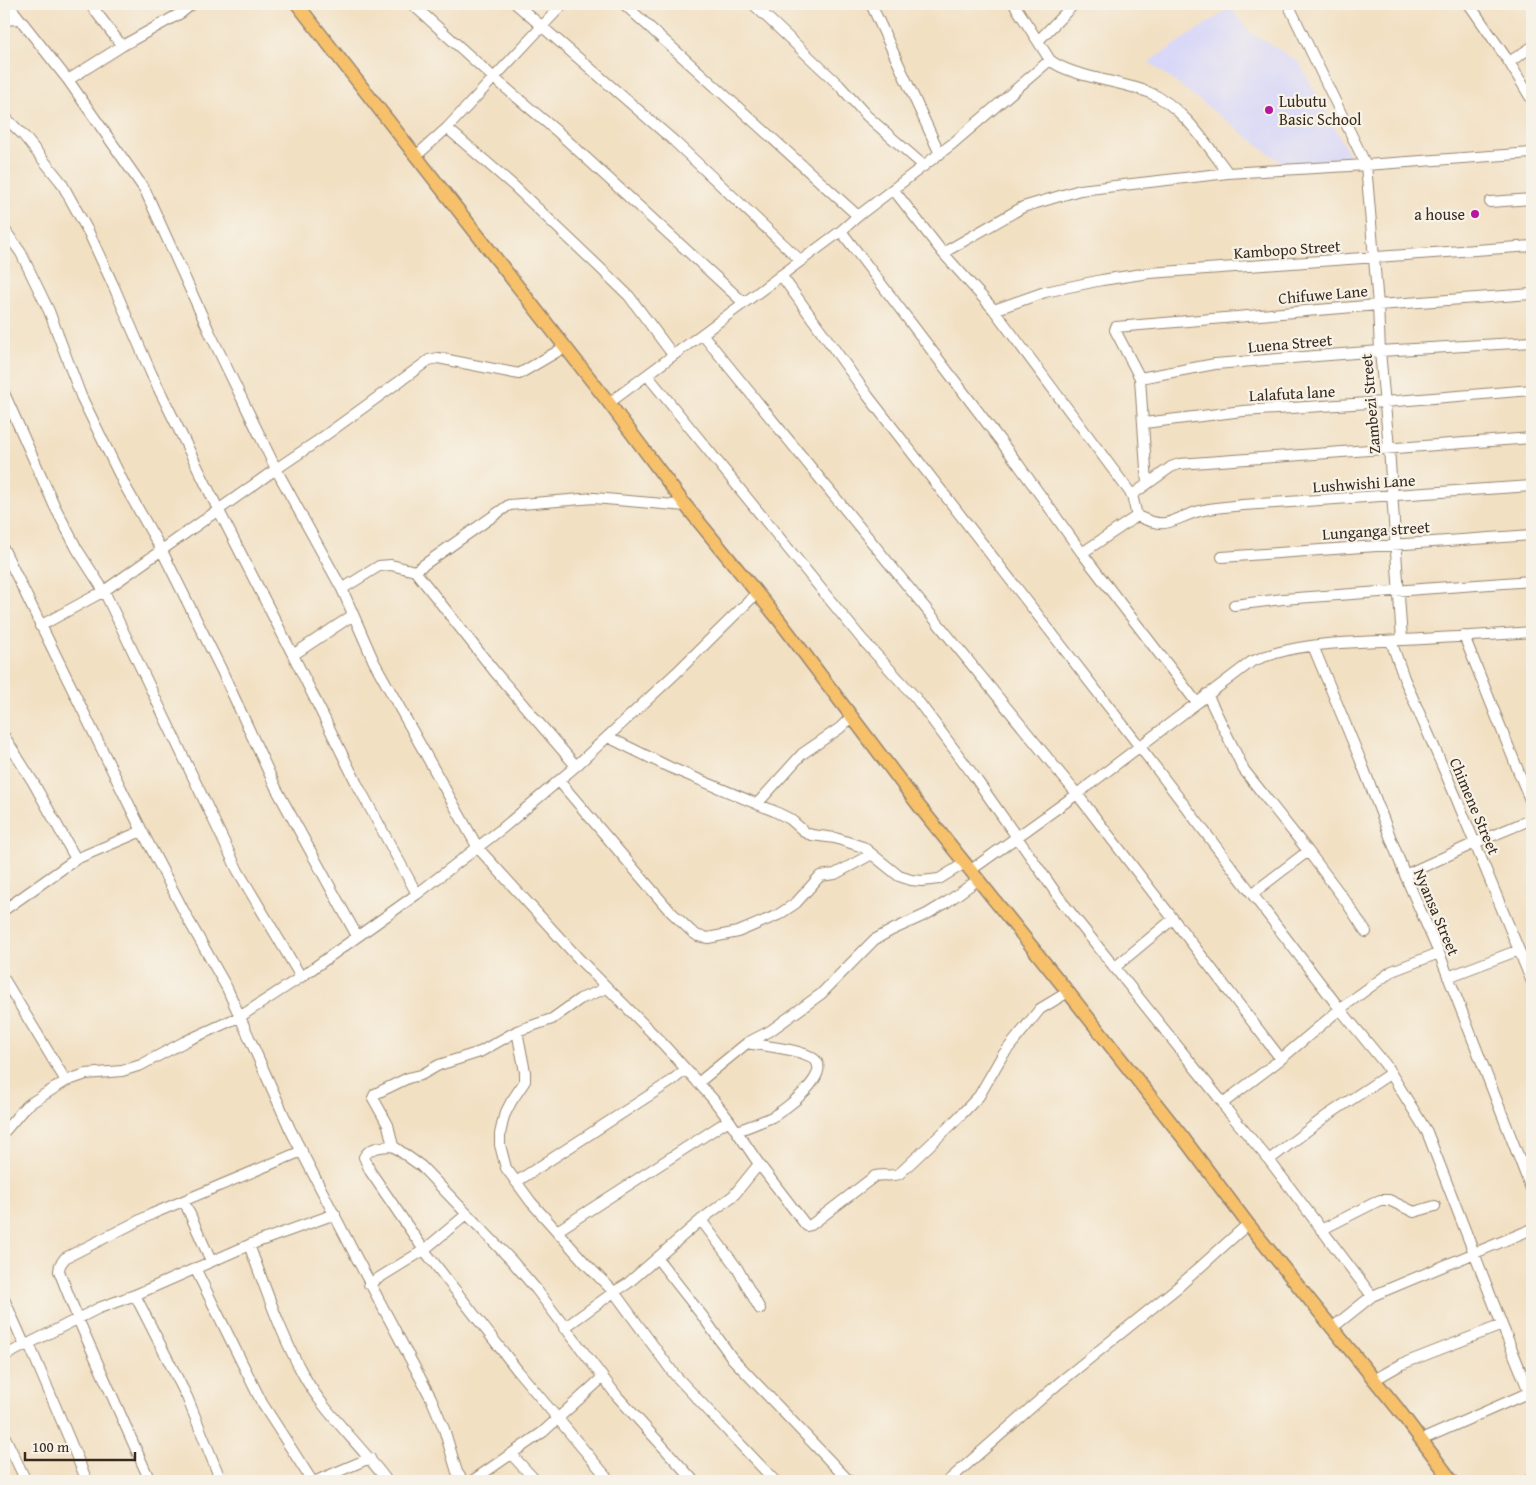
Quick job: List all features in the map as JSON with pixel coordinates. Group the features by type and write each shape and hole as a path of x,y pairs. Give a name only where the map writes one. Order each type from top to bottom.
{"main road":[{"path":"297,4 609,403 686,506 779,620 851,717 971,871 1452,1481"}],"street":[{"path":"8,4 68,80 145,190 276,469 342,589 374,662 478,848 579,960 663,1044 698,1083 729,1120 759,1164 807,1226 811,1225 875,1176 894,1176 899,1174 979,1096 1002,1056 1040,1009 1068,992"},
{"path":"90,4 122,46"},
{"path":"68,80 122,46 181,13 192,4"},
{"path":"412,4 559,134 744,303"},
{"path":"516,4 674,141 800,260"},
{"path":"416,156 447,128 563,4"},
{"path":"624,4 858,216"},
{"path":"753,4 839,85 867,116 924,166"},
{"path":"871,4 940,154"},
{"path":"1014,4 1050,60 1066,69 1148,92 1165,100 1180,112 1228,174"},
{"path":"1038,41 1074,4"},
{"path":"1288,4 1366,165"},
{"path":"1469,4 1509,62 1532,100"},
{"path":"4,20 19,19"},
{"path":"1509,62 1532,47"},
{"path":"609,403 703,335 800,260 842,231 858,216 940,154 1050,60"},
{"path":"4,116 24,136 61,182 89,232 151,373 218,509 293,655 356,784 417,894"},
{"path":"447,128 514,186 604,271 628,296 673,355"},
{"path":"943,253 1023,206 1080,190 1228,174 1532,153"},
{"name":"Zambezi Street","path":"1366,165 1375,258 1380,351 1389,449 1402,640"},
{"path":"893,189 943,253 994,310 1132,495 1136,516 1082,553"},
{"path":"1490,202 1532,199"},
{"path":"4,229 21,252 49,311 81,396 99,435 125,486 161,549 222,669 277,790 357,936"},
{"path":"842,231 1018,464 1082,553 1197,703"},
{"name":"Kambopo Street","path":"994,310 1045,292 1102,280 1150,273 1532,246"},
{"path":"781,275 868,396 1391,1073 1427,1132 1531,1395 1421,1440"},
{"name":"Chifuwe Lane","path":"1140,378 1115,330 1116,327 1532,294"},
{"path":"703,335 1077,794 1281,1059"},
{"name":"Luena Street","path":"1140,378 1215,364 1380,351 1532,342"},
{"path":"40,626 104,591 429,360 438,358 519,374 565,347"},
{"path":"647,375 861,638 914,697 974,776 1063,903 1226,1109 1269,1160 1372,1296"},
{"path":"1140,378 1147,484"},
{"name":"Lalafuta lane","path":"1144,422 1243,411 1532,390"},
{"path":"4,393 54,507 77,549 104,591 238,871 301,977"},
{"path":"1132,495 1171,467 1179,464 1532,438"},
{"name":"Lushwishi Lane","path":"1136,516 1161,524 1197,511 1243,505 1532,486"},
{"path":"415,572 508,505 594,498 686,506"},
{"name":"Lunganga street","path":"1222,557 1532,535"},
{"path":"4,550 142,831 241,1016 269,1082 302,1151 369,1284 439,1415 460,1480"},
{"path":"342,589 379,566 390,565 415,572 495,672 576,766"},
{"path":"1234,605 1283,598 1532,582"},
{"path":"4,1132 26,1106 66,1081 86,1074 113,1072 131,1068 241,1016 301,977 417,894 478,848 608,738 757,593"},
{"path":"293,655 353,615"},
{"path":"698,1083 747,1043 770,1031 821,994 874,940 940,906 971,871 1140,747 1251,662 1275,652 1313,646 1532,632"},
{"path":"1464,636 1532,805"},
{"name":"Chimene Street","path":"1391,641 1404,678 1475,842 1532,982"},
{"name":"Nyansa Street","path":"1313,646 1405,875 1439,953 1532,1191"},
{"path":"1207,694 1244,770 1308,851 1366,932"},
{"path":"757,804 802,754 840,728 851,717"},
{"path":"4,736 33,782 76,859"},
{"path":"608,738 669,767 790,819 806,833 844,840 863,847 899,876 922,882 971,871"},
{"path":"558,781 669,910 698,936 708,938 738,932 778,915 796,903 820,876 835,874 872,854"},
{"path":"1405,875 1475,842 1532,819"},
{"path":"4,910 76,859 142,831"},
{"path":"1252,894 1308,851"},
{"path":"1114,968 1174,920"},
{"path":"1448,977 1518,950"},
{"path":"1222,1103 1281,1059 1340,1009 1392,970 1439,953"},
{"path":"4,979 66,1081"},
{"path":"607,988 580,999 552,1019 517,1032 480,1052 439,1065 421,1075 408,1078 375,1094 373,1098 388,1125 393,1146 421,1166 512,1261 536,1289 602,1378 647,1431 694,1481"},
{"path":"517,1032 525,1081 506,1109 502,1121 500,1140 504,1161 516,1182 531,1202 614,1292 674,1374 769,1479"},
{"path":"737,1132 780,1112 812,1084 819,1070 819,1064 810,1056 747,1043"},
{"path":"516,1182 670,1082 685,1070"},
{"path":"1269,1160 1325,1117 1391,1073"},
{"path":"557,1231 729,1120"},
{"path":"393,1146 374,1149 366,1153 364,1157 382,1189 424,1250 472,1313 610,1481"},
{"path":"150,1481 78,1319 59,1272 60,1265 65,1258 152,1214 302,1151"},
{"path":"564,1328 627,1284 701,1220 734,1195 759,1164"},
{"path":"1321,1230 1380,1200 1389,1200 1414,1212 1435,1206"},
{"path":"184,1201 211,1261"},
{"path":"4,1356 99,1308 135,1295 249,1245 335,1214"},
{"path":"369,1284 424,1250 467,1214"},
{"path":"701,1220 737,1268 760,1308"},
{"path":"948,1481 1059,1383 1178,1287 1248,1224"},
{"path":"1332,1328 1372,1296 1532,1229"},
{"path":"249,1245 288,1344 304,1376 316,1395 370,1458 386,1481"},
{"path":"657,1258 704,1318 732,1358 849,1481"},
{"path":"195,1268 262,1403 312,1481"},
{"path":"135,1295 187,1397 221,1481"},
{"path":"4,1299 27,1345 87,1481"},
{"path":"1374,1380 1402,1364 1502,1325"},
{"path":"472,1481 543,1432 602,1378"},
{"path":"4,1435 26,1481"},
{"path":"512,1455 536,1481"},
{"path":"316,1481 370,1458"},
{"path":"1527,1481 1532,1479"}],"shaded area":[{"name":"Lubutu Basic School","path":"1230,8 1250,32 1299,62 1351,158 1282,163 1149,62"}],"place":[{"name":"Lubutu Basic School","path":"1269,110"},
{"name":"a house","path":"1475,214"}]}
